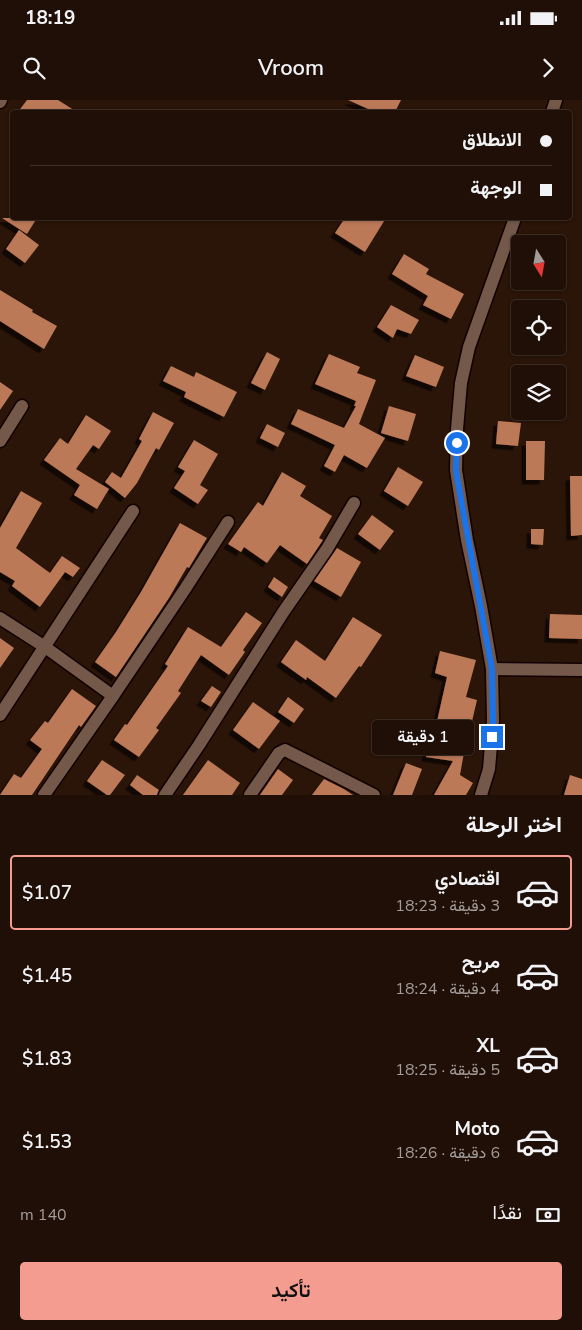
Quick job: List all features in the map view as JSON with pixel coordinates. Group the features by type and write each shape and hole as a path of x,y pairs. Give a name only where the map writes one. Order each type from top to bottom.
{"street":[{"path":"481,795 489,769 493,721 492,669 467,540 456,470 457,430 461,383 469,347 514,220"},
{"path":"0,441 22,406"},
{"path":"165,795 199,746 284,611 327,549 354,503"},
{"path":"0,715 133,511"},
{"path":"44,795 113,696 228,522"},
{"path":"0,618 113,696"},
{"path":"492,669 582,670"},
{"path":"250,795 279,753 285,750 374,795"}],"building":[{"path":"27,100 58,100 74,110 20,110"},
{"path":"348,100 401,100 396,110 370,110"},
{"path":"2,218 10,218 10,220 36,220 27,234"},
{"path":"344,220 385,220 365,252 335,233"},
{"path":"19,230 39,245 25,263 6,249"},
{"path":"404,254 429,269 426,274 464,294 451,319 423,305 428,296 392,274"},
{"path":"0,290 33,310 32,312 57,326 44,349 0,321"},
{"path":"391,305 419,320 411,334 397,329 393,338 377,327"},
{"path":"267,352 280,359 265,390 251,383"},
{"path":"329,354 360,367 357,373 376,380 359,424 385,438 367,468 344,455 335,472 324,466 335,445 291,424 298,409 344,428 356,406 354,406 356,401 315,384"},
{"path":"415,355 444,367 436,387 406,376"},
{"path":"171,366 194,377 196,372 237,392 224,417 184,397 186,392 163,381"},
{"path":"0,382 13,391 0,410"},
{"path":"389,406 416,414 408,441 381,433"},
{"path":"153,412 174,423 159,450 156,448 137,483 125,498 105,482 112,472 121,478 142,441 139,439"},
{"path":"86,415 111,431 99,449 93,445 76,469 109,489 97,509 74,495 80,485 44,460 60,438 68,444"},
{"path":"498,421 521,423 518,446 496,444"},
{"path":"267,424 285,433 278,447 260,438"},
{"path":"194,440 218,454 200,485 208,490 198,504 174,488 185,471 178,467"},
{"path":"526,441 545,441 544,480 526,480"},
{"path":"398,467 423,482 408,506 384,491"},
{"path":"282,472 306,486 300,496 332,516 319,538 323,540 307,564 280,545 267,563 244,547 241,552 228,544 258,502 263,506"},
{"path":"570,476 582,476 582,535 571,536"},
{"path":"21,491 42,503 16,548 50,573 62,556 80,568 73,577 65,572 40,607 12,586 15,581 0,572 0,528"},
{"path":"372,515 394,531 380,550 358,534"},
{"path":"180,523 207,538 116,677 95,662 141,592"},
{"path":"531,529 544,529 543,545 531,544"},
{"path":"337,548 361,562 341,597 314,581"},
{"path":"274,577 288,587 282,597 268,587"},
{"path":"246,612 262,623 243,650 245,652 229,675 201,655 178,691 181,693 156,728 159,730 139,757 114,740 125,724 127,725 168,666 165,664 188,627 221,647"},
{"path":"550,614 582,615 582,639 549,638"},
{"path":"353,617 382,635 361,667 359,666 336,698 307,677 306,680 281,662 296,640 325,661"},
{"path":"0,638 14,648 0,668"},
{"path":"440,651 476,660 466,697 477,700 470,730 468,730 460,775 473,783 466,795 434,795 453,761 426,757 432,726 436,726 447,677 435,673"},
{"path":"212,686 221,692 211,707 201,701"},
{"path":"72,689 96,706 81,727 79,725 32,795 0,795 14,774 21,778 42,749 30,740 45,721 48,723"},
{"path":"288,697 304,709 294,723 278,712"},
{"path":"253,702 280,721 259,749 233,730"},
{"path":"102,760 125,775 110,795 107,795 87,781"},
{"path":"208,760 240,783 232,795 183,795"},
{"path":"406,763 422,769 412,795 393,795"},
{"path":"278,769 293,780 282,795 260,795"},
{"path":"137,775 159,790 157,795 143,795 130,785"},
{"path":"570,775 582,779 582,795 564,795"},
{"path":"324,779 344,789 353,795 312,795"}],"route":[{"path":"457,443 456,470 467,540 492,669 492,737"}]}
